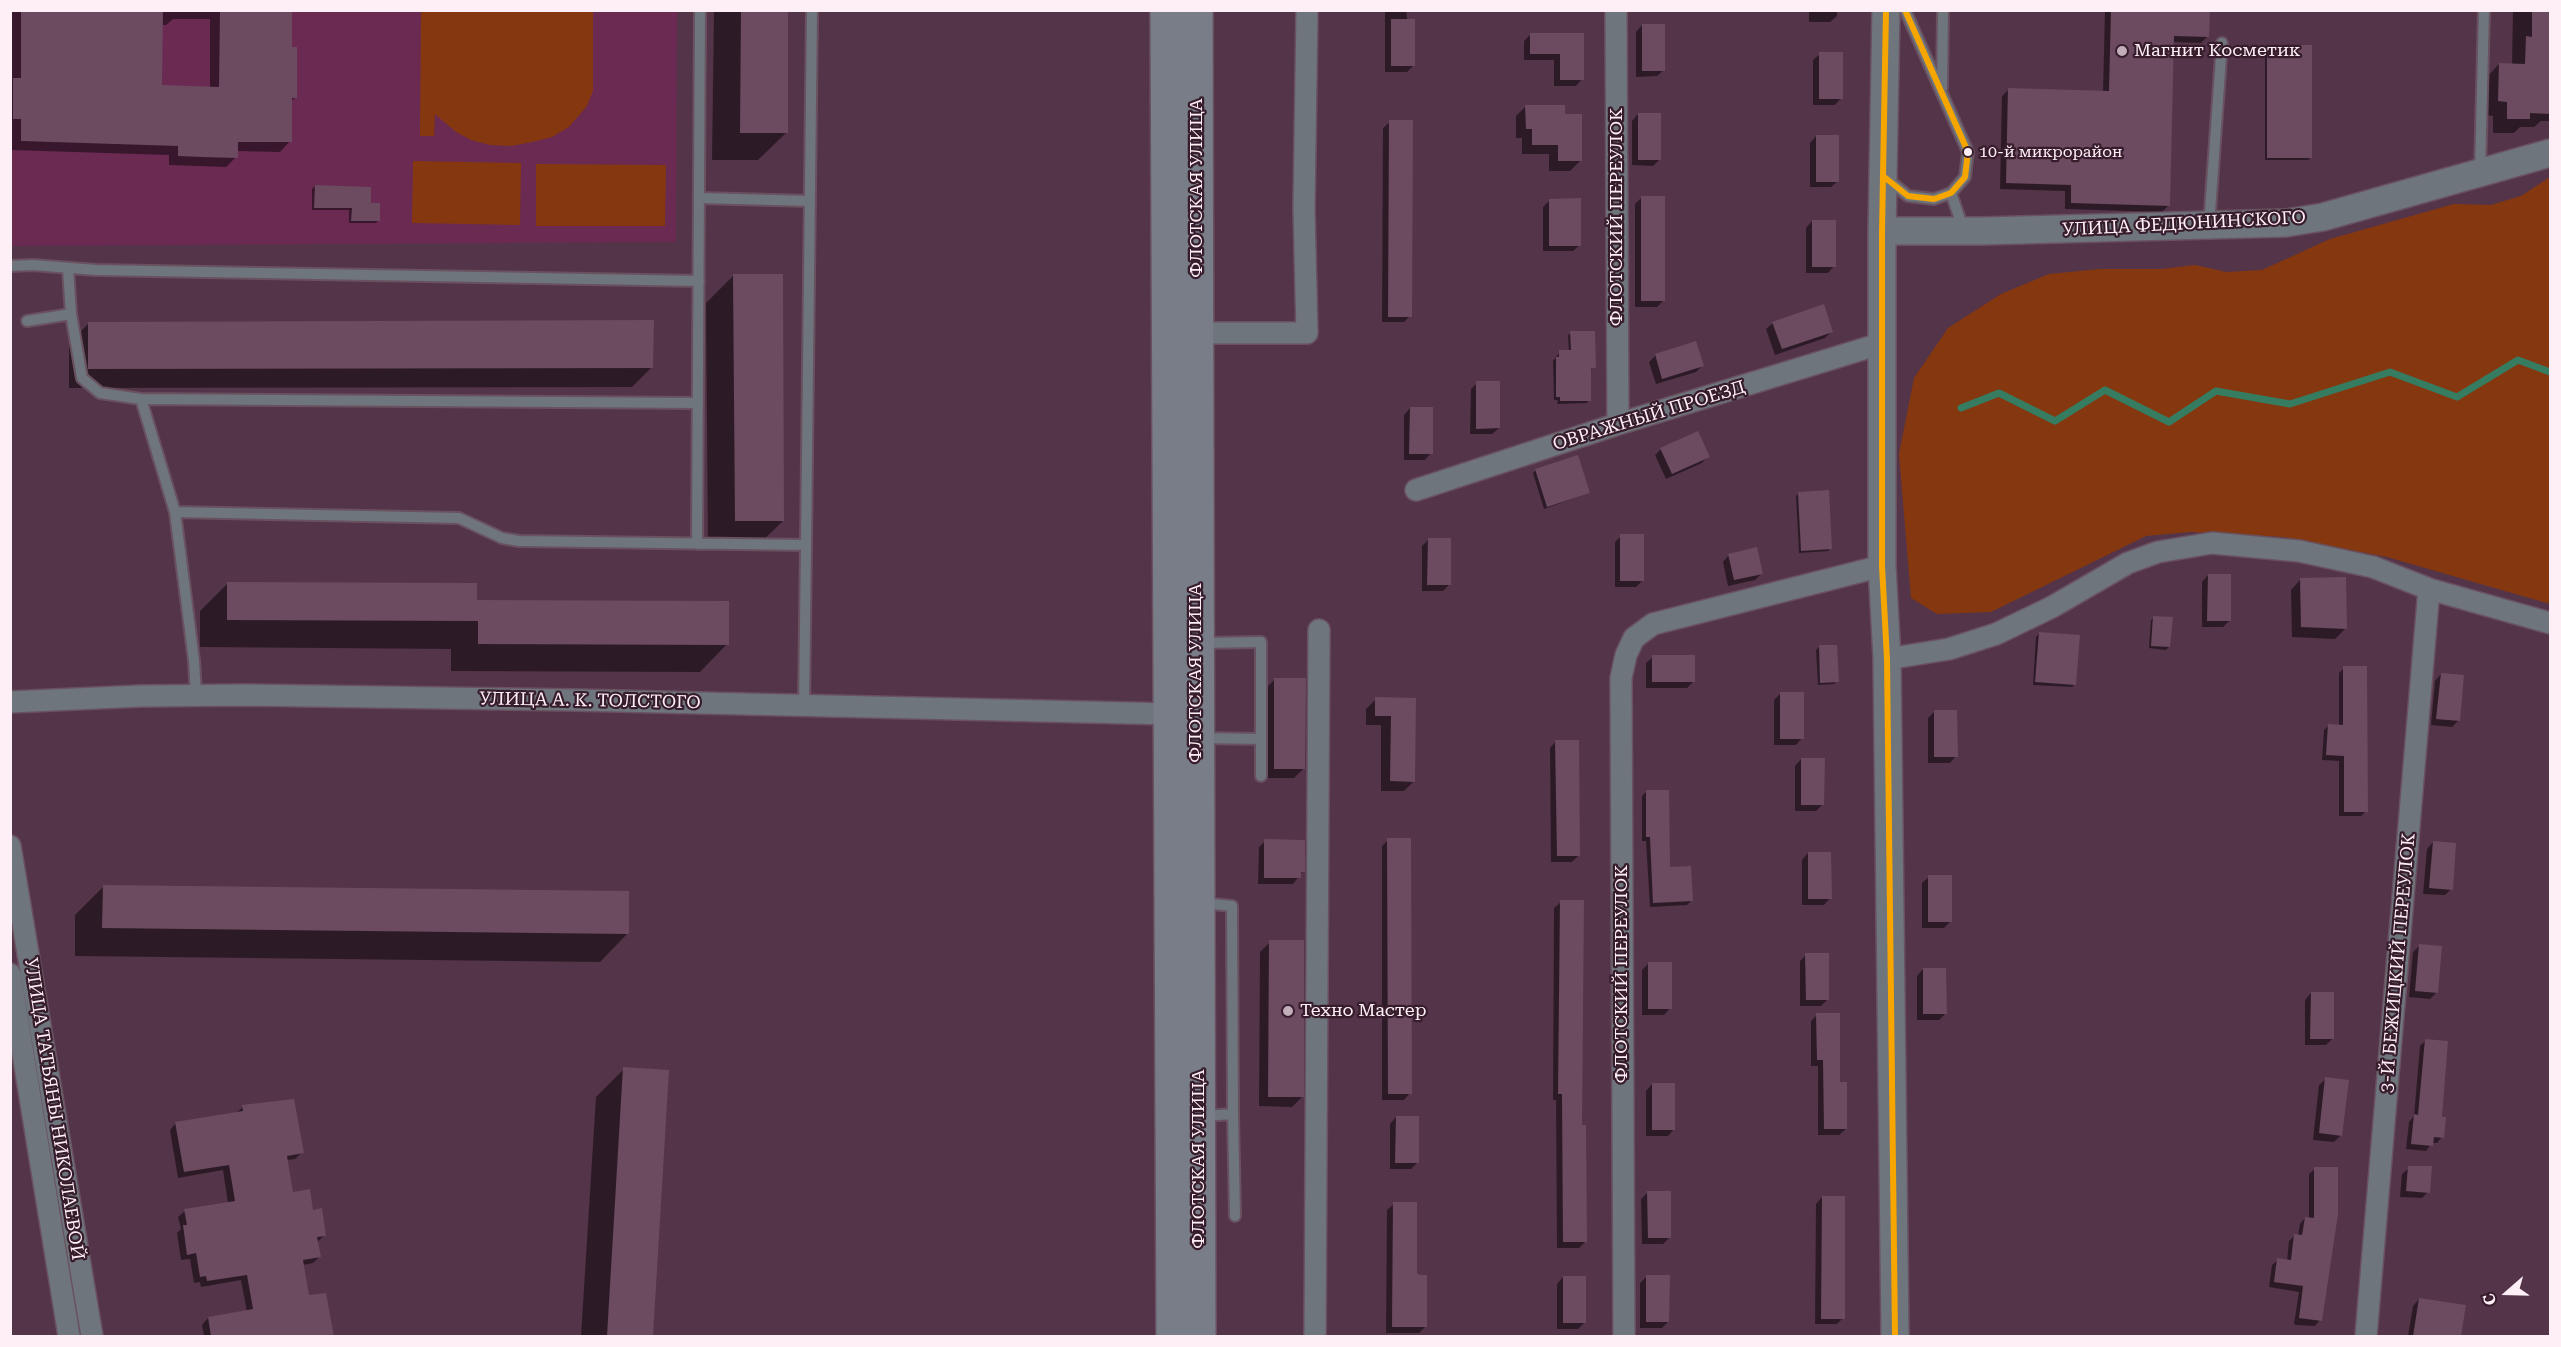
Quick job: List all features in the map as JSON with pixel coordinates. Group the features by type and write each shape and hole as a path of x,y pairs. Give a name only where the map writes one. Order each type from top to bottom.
{"main road":[{"name":"ФЛОТСКАЯ УЛИЦА","path":"1167,10 1183,643 1196,737 1199,1336"},
{"name":"ФЛОТСКАЯ УЛИЦА","path":"1173,1336 1170,714 1183,643 1198,333 1196,10"}],"street":[{"path":"1198,333 1307,333 1304,209 1307,10"},
{"name":"ФЛОТСКИЙ ПЕРЕУЛОК","path":"1616,10 1618,424"},
{"path":"1886,10 1882,231 1882,566 1887,659 1895,1336"},
{"name":"УЛИЦА ФЕДЮНИНСКОГО","path":"1882,231 2286,223 2323,217 2550,153"},
{"name":"ОВРАЖНЫЙ ПРОЕЗД","path":"1416,490 1618,424 1883,343"},
{"path":"1887,659 1949,649 1996,634 2052,606 2128,563 2158,552 2212,543 2309,553 2373,567 2429,589 2550,623"},
{"name":"ФЛОТСКИЙ ПЕРЕУЛОК","path":"1624,1336 1621,678 1626,655 1634,638 1653,624 1882,566"},
{"name":"3-Й БЕЖИЦКИЙ ПЕРЕУЛОК","path":"2366,1336 2429,589"},
{"path":"1315,1336 1319,630"},
{"name":"УЛИЦА А. К. ТОЛСТОГО","path":"10,702 63,698 196,695 563,699 1170,714"},
{"name":"УЛИЦА ТАТЬЯНЫ НИКОЛАЕВОЙ","path":"10,846 92,1336"},
{"name":"УЛИЦА ТАТЬЯНЫ НИКОЛАЕВОЙ","path":"10,974 69,1336"}],"lane":[{"path":"697,544 700,10"},
{"path":"804,705 812,10"},
{"path":"1883,176 1908,195 1935,200 1951,194 1965,177 1968,152 1905,10"},
{"path":"1942,93 1943,10"},
{"path":"2480,173 2484,10"},
{"path":"2209,226 2222,43"},
{"path":"1951,194 1964,231"},
{"path":"700,198 810,201"},
{"path":"10,266 699,281"},
{"path":"68,268 71,314 82,378 100,393 141,399 697,403"},
{"path":"27,321 71,314"},
{"path":"141,399 175,512 194,661 196,695"},
{"path":"175,512 459,518 502,538 519,541 806,545"},
{"path":"1183,643 1261,642 1261,776"},
{"path":"1196,737 1261,738"},
{"path":"1197,903 1232,906 1235,1216"},
{"path":"1198,1116 1233,1114"}],"shaded area":[{"path":"10,11 677,11 676,242 11,246"},
{"path":"421,11 593,11 593,91 587,106 569,127 552,137 511,146 490,145 471,140 456,132 435,114 434,136 420,136"},
{"path":"413,161 521,163 520,225 412,223"},
{"path":"536,164 666,165 665,226 536,226"},
{"path":"2550,177 2550,604 2387,557 2283,537 2191,532 2146,536 1991,612 1937,614 1911,598 1899,454 1914,378 1948,328 2001,294 2049,274 2100,269 2162,269 2195,265 2226,272 2262,270 2330,239 2454,204 2491,205 2521,196"}],"building":[{"path":"21,10 163,10 162,85 219,87 220,10 292,10 292,47 297,47 297,98 292,98 292,142 238,142 238,158 178,156 178,146 21,141 21,119 13,119 13,78 21,78"},
{"path":"741,10 788,10 788,133 740,133"},
{"path":"2111,10 2210,10 2209,37 2174,36 2170,206 2071,203 2071,185 2006,183 2008,88 2109,91"},
{"path":"2532,10 2550,10 2550,114 2530,113 2530,119 2507,119 2507,102 2498,101 2499,63 2525,64 2526,36 2532,37"},
{"path":"1391,19 1415,19 1415,66 1391,66"},
{"path":"1642,24 1665,24 1665,71 1642,71"},
{"path":"1530,33 1584,33 1584,80 1560,80 1560,54 1530,54"},
{"path":"2267,45 2312,45 2312,158 2267,158"},
{"path":"1819,52 1843,52 1843,99 1819,99"},
{"path":"1525,105 1565,105 1565,114 1582,114 1582,161 1558,161 1558,145 1532,145 1532,129 1526,129"},
{"path":"1638,113 1661,113 1661,160 1638,160"},
{"path":"1389,120 1413,120 1412,317 1388,317"},
{"path":"1816,135 1839,135 1839,182 1816,182"},
{"path":"315,185 371,187 371,203 380,203 380,221 351,221 352,208 314,208"},
{"path":"1641,196 1665,196 1665,301 1641,301"},
{"path":"1581,198 1581,246 1549,246 1549,199"},
{"path":"1812,220 1836,220 1836,267 1812,267"},
{"path":"733,274 783,274 784,521 735,521"},
{"path":"1824,304 1833,332 1782,349 1772,322"},
{"path":"654,320 653,368 88,369 88,322"},
{"path":"1570,331 1595,331 1596,368 1591,368 1591,401 1560,401 1560,397 1556,397 1556,357 1559,357 1559,350 1571,350"},
{"path":"1696,341 1704,366 1662,379 1655,354"},
{"path":"1476,381 1500,381 1500,428 1476,429"},
{"path":"1410,407 1433,407 1433,454 1409,454"},
{"path":"1698,431 1710,457 1672,474 1660,448"},
{"path":"1578,455 1590,493 1547,507 1535,469"},
{"path":"1829,490 1832,549 1801,551 1798,492"},
{"path":"1620,534 1644,534 1644,581 1620,581"},
{"path":"1428,538 1451,538 1451,585 1427,585"},
{"path":"1757,547 1763,574 1734,580 1728,554"},
{"path":"2208,574 2231,574 2231,621 2207,621"},
{"path":"2346,577 2347,629 2301,627 2300,578"},
{"path":"227,582 477,583 477,600 729,601 729,645 478,644 478,621 227,620"},
{"path":"2153,616 2173,617 2170,647 2151,646"},
{"path":"2039,632 2080,635 2076,685 2035,682"},
{"path":"1819,645 1837,645 1839,682 1820,683"},
{"path":"1652,655 1695,655 1695,682 1652,682"},
{"path":"2343,666 2367,666 2368,812 2344,812 2344,756 2326,755 2328,724 2343,725"},
{"path":"2441,673 2464,675 2460,721 2436,719"},
{"path":"1274,678 1306,678 1305,769 1274,769"},
{"path":"1780,692 1804,692 1804,739 1780,739"},
{"path":"1375,697 1416,698 1415,782 1390,781 1391,716 1375,716"},
{"path":"1934,710 1957,710 1958,757 1934,757"},
{"path":"1555,740 1579,740 1580,856 1557,856"},
{"path":"1801,758 1825,758 1824,805 1801,805"},
{"path":"1646,790 1669,790 1670,867 1691,866 1693,901 1653,903 1650,837 1646,837"},
{"path":"1387,838 1411,838 1412,1094 1388,1094"},
{"path":"1264,839 1305,840 1305,872 1301,872 1301,878 1264,878"},
{"path":"2433,841 2456,843 2453,890 2429,888"},
{"path":"1808,852 1831,852 1832,899 1808,899"},
{"path":"1928,875 1952,875 1952,922 1928,922"},
{"path":"103,885 629,891 629,934 102,928"},
{"path":"1560,900 1584,900 1582,1125 1586,1125 1587,1242 1563,1242 1562,1094 1558,1094"},
{"name":"Техно Мастер","path":"1269,940 1304,940 1304,1097 1268,1097"},
{"path":"2419,944 2442,946 2438,993 2415,991"},
{"path":"1805,953 1829,953 1829,1000 1806,1000"},
{"path":"1648,962 1672,962 1672,1009 1648,1009"},
{"path":"1923,968 1946,968 1947,1014 1923,1014"},
{"path":"2311,992 2334,992 2334,1039 2310,1039"},
{"path":"1816,1013 1840,1013 1840,1082 1847,1082 1847,1129 1824,1129 1823,1060 1817,1060"},
{"path":"2425,1039 2448,1041 2442,1117 2446,1117 2444,1138 2434,1137 2433,1146 2411,1144 2414,1114 2418,1115"},
{"path":"623,1067 669,1070 653,1336 607,1336"},
{"path":"2325,1077 2349,1080 2342,1136 2319,1133"},
{"path":"1652,1083 1675,1083 1675,1130 1652,1130"},
{"path":"294,1099 304,1153 287,1156 293,1192 310,1189 313,1210 322,1208 326,1236 317,1237 321,1257 303,1260 309,1295 326,1293 334,1336 211,1336 208,1317 253,1309 247,1275 207,1281 206,1276 200,1277 196,1253 187,1255 183,1225 187,1225 184,1209 235,1201 229,1165 184,1172 175,1122 243,1111 242,1105"},
{"path":"1396,1116 1419,1116 1419,1163 1395,1163"},
{"path":"2408,1166 2432,1166 2430,1193 2406,1191"},
{"path":"2314,1167 2338,1167 2338,1214 2322,1321 2299,1318 2303,1286 2274,1282 2277,1258 2291,1260 2294,1234 2302,1235 2305,1217 2314,1218"},
{"path":"1647,1191 1671,1191 1671,1238 1648,1238"},
{"path":"1822,1196 1845,1196 1845,1319 1821,1319"},
{"path":"1393,1202 1417,1202 1417,1273 1427,1275 1427,1327 1392,1327"},
{"path":"1646,1275 1670,1275 1669,1322 1646,1322"},
{"path":"1563,1276 1586,1276 1586,1323 1563,1323"},
{"path":"2419,1298 2466,1305 2461,1336 2413,1336"}],"waterway":[{"path":"1961,408 1999,393 2055,421 2105,390 2169,422 2216,391 2290,404 2390,372 2457,397 2518,360 2550,372"}],"transit line":[{"path":"1886,10 1882,231 1882,566 1887,659 1895,1336"},
{"path":"1883,176 1908,196 1934,199 1951,193 1965,177 1968,152 1905,10"}],"place":[{"name":"Магнит Косметик","path":"2122,51"},
{"name":"10-й микрорайон","path":"1968,152"},
{"name":"Техно Мастер","path":"1288,1011"}]}
